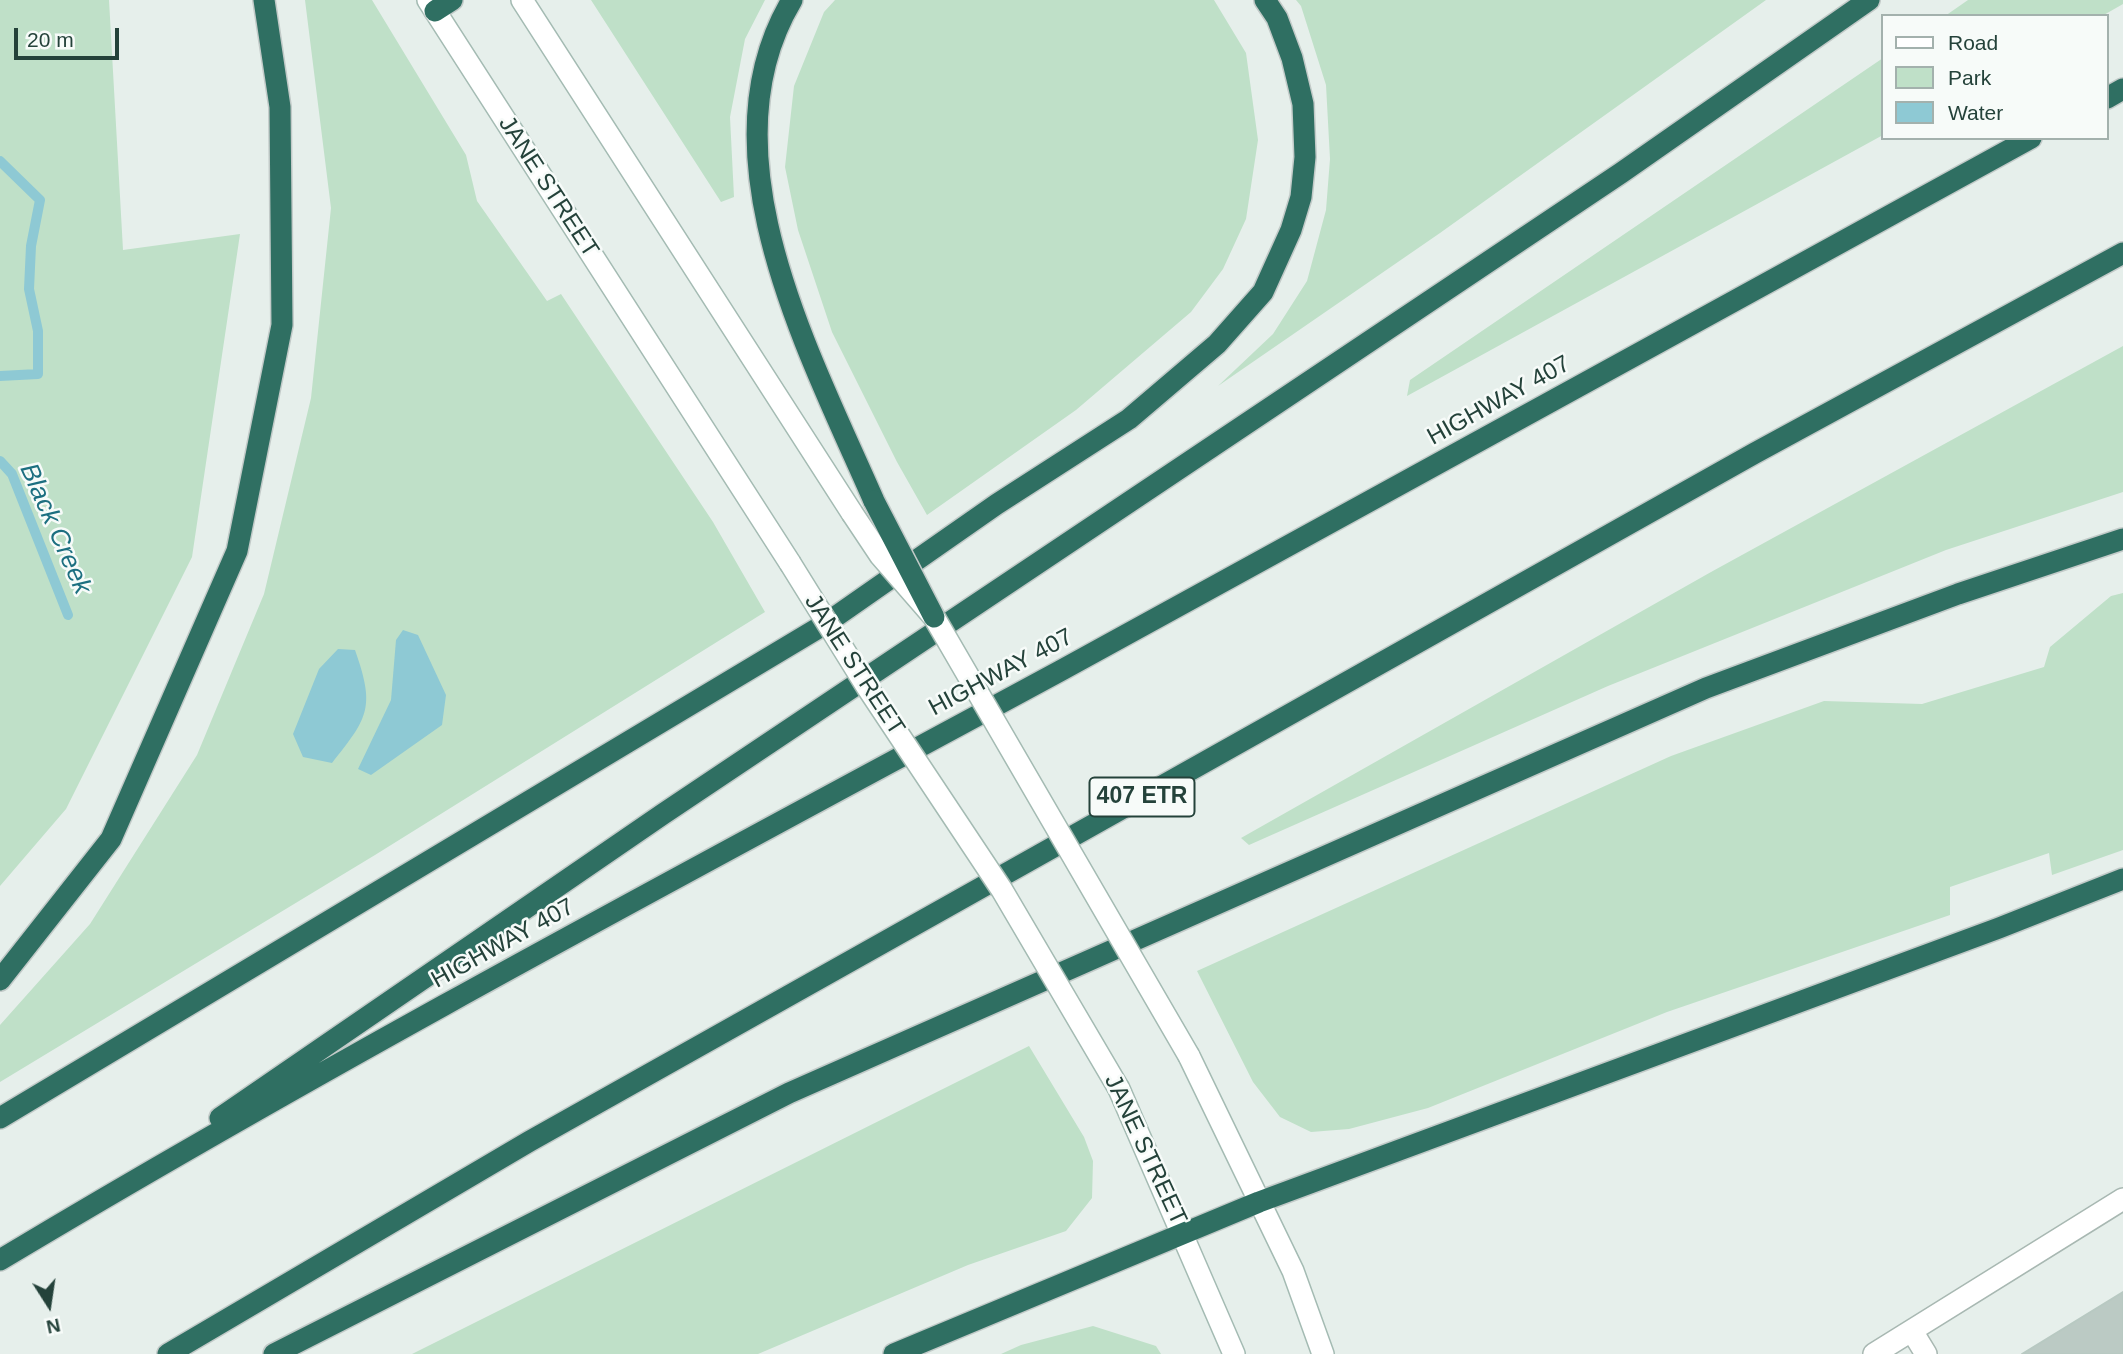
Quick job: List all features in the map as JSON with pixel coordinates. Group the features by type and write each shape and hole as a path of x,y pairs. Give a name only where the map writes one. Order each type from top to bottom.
{"highway":[{"path":"0,980 111,839 237,551 282,325 280,107 264,0"},
{"path":"792,0 769,48 758,111 757,147 771,243 786,293 874,501 934,617"},
{"path":"0,1118 825,624 997,504 1129,419 1217,344 1263,292 1291,230 1301,197 1305,157 1303,104 1292,58 1277,18 1265,0"},
{"path":"100,1200 663,814 1609,181 1869,0"},
{"name":"HIGHWAY 407","path":"0,1260 100,1200 596,923 2028,140"},
{"name":"407 ETR","path":"167,1354 603,1100 1730,467 2123,253"},
{"path":"274,1354 789,1093 1706,688 1958,594 2123,539"},
{"path":"894,1354 1259,1202 1999,928 2123,879"}],"main road":[{"path":"522,0 880,555 934,617 1189,1056 1293,1271 1323,1354"},
{"name":"JANE STREET","path":"438,4 867,687 1002,890 1119,1089 1234,1354"},
{"path":"1874,1354 2123,1199"},
{"path":"1912,1331 1926,1354"}],"green space":[{"path":"0,0 109,0 123,250 240,234 192,557 66,809 0,886"},
{"path":"305,0 372,0 466,155 477,201 547,301 561,294 713,522 765,612 375,855 0,1082 0,1025 90,924 197,755 264,594 311,398 331,208"},
{"path":"591,0 765,0 745,39 730,117 734,197 721,202"},
{"path":"835,0 1214,0 1246,53 1258,140 1246,219 1223,269 1191,312 1076,410 927,515 897,462 832,332 798,230 785,167 794,86 824,12"},
{"path":"1296,0 1766,0 1440,233 1218,386 1273,334 1307,281 1326,210 1330,159 1326,85 1301,6"},
{"path":"1968,0 2123,0 2123,4 2106,14 1948,14"},
{"path":"1882,59 1882,136 1407,396 1410,380"},
{"path":"2123,346 2123,492 1946,550 1608,686 1249,845 1241,838 1711,572"},
{"path":"2123,593 2123,850 2052,875 2049,853 1950,887 1950,915 1667,1012 1428,1108 1349,1129 1311,1132 1280,1117 1253,1082 1197,971 1671,756 1824,701 1922,704 2044,667 2050,647 2111,596"},
{"path":"1029,1046 1084,1137 1093,1161 1092,1198 1066,1231 968,1265 758,1354 412,1354"},
{"path":"1093,1326 1156,1346 1161,1354 1001,1354 1021,1345"}],"water":[{"path":"403,630 418,635 446,695 442,725 371,775 358,769 391,700 396,640"},
{"path":"338,649 355,650 366,699 361,722 332,763 303,757 293,734 319,669"}],"building":[{"path":"2123,1292 2123,1354 2022,1354"}],"waterway":[{"name":"Black Creek","path":"0,161 40,200 31,246 29,289 38,331 38,374 0,376"},
{"name":"Black Creek","path":"0,461 12,474 68,615"}]}
